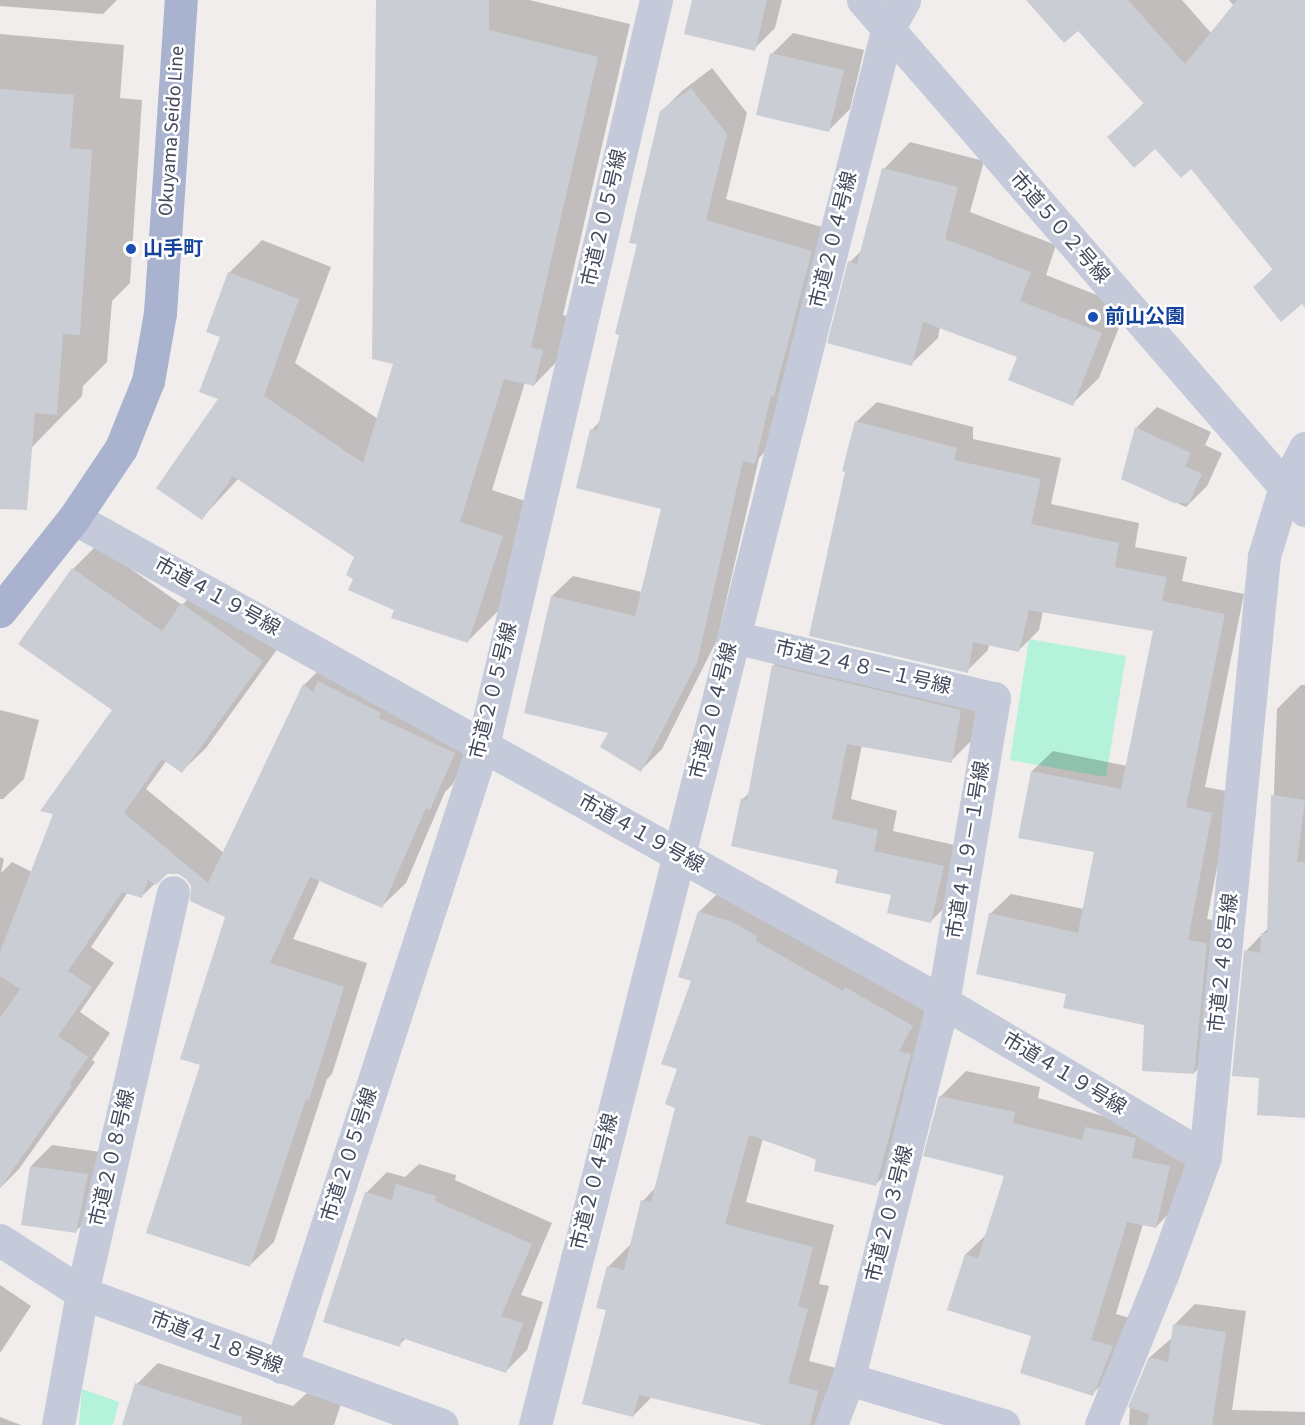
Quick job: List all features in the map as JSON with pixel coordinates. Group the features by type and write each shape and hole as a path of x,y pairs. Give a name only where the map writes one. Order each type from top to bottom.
{"main road":[{"name":"Okuyama Seido Line","path":"0,611 74,518 121,448 148,381 160,313 181,0"}],"street":[{"name":"市道２０５号線","path":"281,1368 483,745 656,0"},
{"name":"市道５０２号線","path":"863,0 887,31 1295,498"},
{"name":"市道２０４号線","path":"535,1425 887,31 904,0"},
{"name":"市道２４８号線","path":"1101,1425 1162,1275 1205,1156 1264,556 1295,498 1305,448"},
{"name":"市道４１９号線","path":"74,518 944,1002 1205,1156"},
{"name":"市道２４８－１号線","path":"733,637 994,698"},
{"name":"市道４１９－１号線","path":"944,1002 994,698"},
{"name":"市道２０８号線","path":"58,1425 82,1293 173,892"},
{"name":"市道２０３号線","path":"831,1425 848,1379 944,1002"},
{"name":"市道４１８号線","path":"0,1240 82,1293 281,1368 442,1425"},
{"path":"848,1379 1003,1425"}],"green space":[{"path":"1029,639 1126,656 1106,777 1010,760"},
{"path":"82,1389 119,1402 113,1425 79,1425"}],"building":[{"path":"376,0 489,0 489,30 598,57 531,347 543,350 534,386 504,379 460,522 503,536 468,643 391,618 394,610 348,590 353,579 346,575 354,557 233,476 202,520 156,488 218,399 199,392 220,337 206,332 228,272 299,299 264,396 363,463 393,364 372,359"},
{"path":"692,0 767,0 755,51 684,34"},
{"path":"1026,0 1128,0 1185,64 1237,0 1305,0 1305,308 1302,304 1281,322 1253,287 1273,270 1191,169 1181,178 1155,149 1134,168 1107,137 1144,104 1078,31 1064,43"},
{"path":"770,53 844,70 829,132 756,115"},
{"path":"691,88 727,134 706,220 812,251 774,396 771,396 755,464 743,461 697,663 641,772 600,747 608,733 524,713 551,596 635,616 661,509 576,488 590,429 597,430 619,335 615,334 637,244 629,243 660,111"},
{"path":"0,89 74,95 70,148 92,150 80,335 63,334 57,415 35,413 27,510 0,509"},
{"path":"882,168 958,187 945,239 1031,272 1020,301 1102,333 1073,406 1008,380 1017,357 923,322 912,366 827,343 848,261 857,264"},
{"path":"855,421 957,448 954,460 1041,479 1031,524 1119,543 1115,567 1167,577 1162,601 1225,614 1186,807 1212,813 1188,940 1207,943 1194,1074 1142,1071 1144,1025 1063,1008 1066,994 976,974 989,913 1078,933 1094,852 1018,838 1031,771 1121,789 1153,631 1029,610 1019,652 973,642 968,673 809,636 845,472 842,471"},
{"path":"1135,427 1191,453 1185,466 1202,474 1189,503 1174,503 1121,479"},
{"path":"72,568 162,631 181,603 263,661 182,773 162,759 124,813 208,883 303,684 313,692 318,681 381,713 379,718 455,753 430,810 426,808 382,908 310,877 270,963 344,987 309,1100 306,1099 250,1267 146,1233 200,1065 180,1059 225,917 190,901 191,886 178,874 167,874 156,885 148,880 142,898 122,892 68,971 92,987 58,1036 88,1057 70,1084 72,1086 0,1188 0,1018 20,989 0,976 0,952 53,814 40,811 112,710 18,644"},
{"path":"772,665 961,710 952,763 847,744 832,819 878,830 874,851 944,866 931,923 887,913 891,895 835,883 838,870 731,846 741,798 747,800"},
{"path":"1271,795 1305,800 1297,862 1305,862 1305,1118 1257,1115 1259,1078 1232,1076 1244,950 1260,953 1261,933 1267,933"},
{"path":"698,911 732,922 757,936 756,941 843,991 845,987 913,1026 899,1051 911,1054 876,1186 814,1171 816,1159 749,1135 725,1224 813,1247 798,1306 808,1309 788,1383 818,1391 810,1425 763,1425 639,1395 633,1417 582,1404 606,1310 596,1308 607,1266 624,1270 641,1200 651,1202 675,1108 665,1104 677,1069 661,1064 691,981 678,977"},
{"path":"939,1096 1015,1112 1013,1123 1082,1140 1085,1127 1136,1138 1132,1158 1170,1166 1156,1228 1127,1222 1091,1340 1113,1346 1093,1396 1020,1373 1031,1336 947,1310 965,1254 978,1258 1004,1176 923,1156"},
{"path":"30,1166 88,1174 76,1233 21,1225"},
{"path":"396,1184 436,1196 435,1201 532,1244 501,1316 523,1323 506,1373 402,1338 400,1347 323,1322 365,1192 392,1200"},
{"path":"1173,1324 1226,1332 1212,1425 1147,1425 1149,1414 1128,1407 1149,1357 1168,1362"},
{"path":"135,1383 242,1417 241,1425 122,1425"}],"place":[{"name":"山手町","path":"131,249"},
{"name":"前山公園","path":"1093,317"}]}
